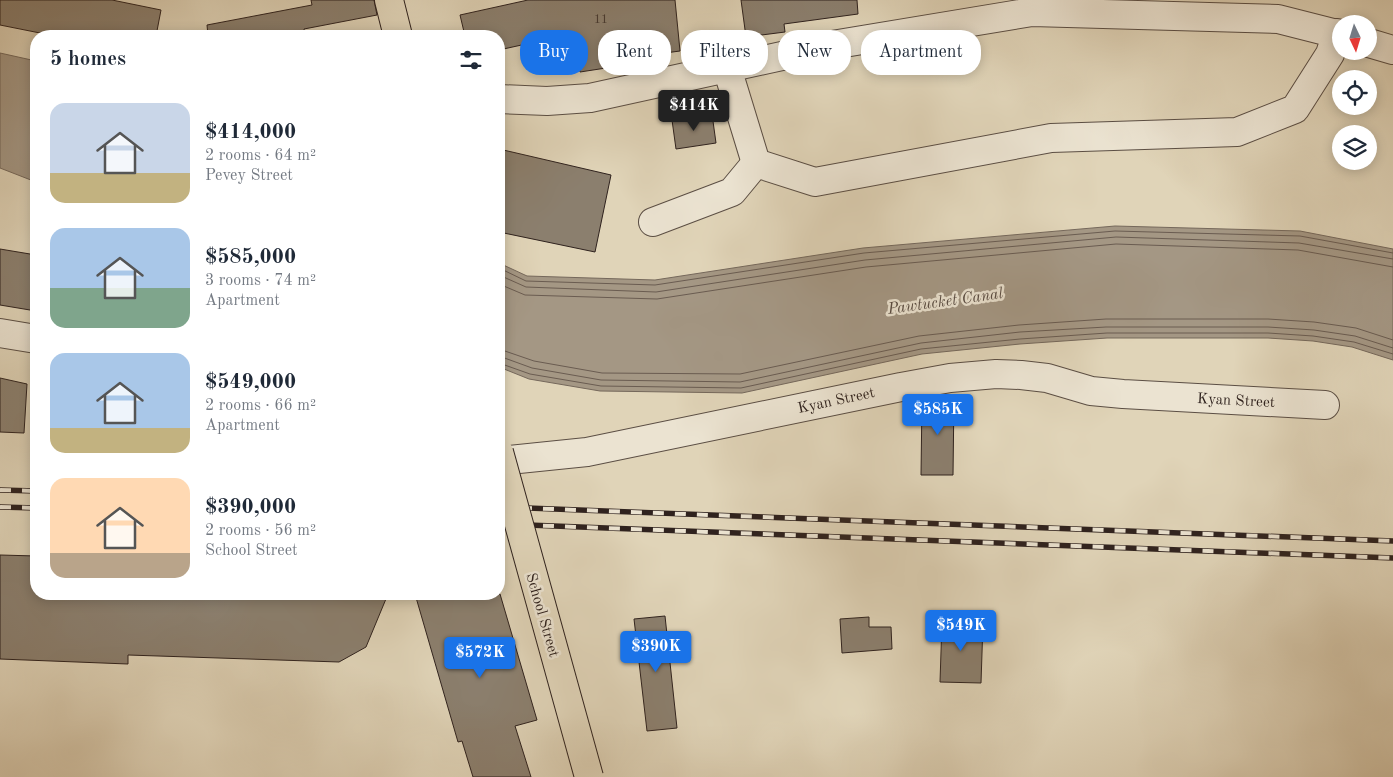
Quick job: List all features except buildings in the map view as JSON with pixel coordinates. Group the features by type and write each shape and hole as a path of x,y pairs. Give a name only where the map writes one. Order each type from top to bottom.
{"main road":[{"path":"389,0 396,30"},
{"name":"School Street","path":"505,474 589,777"}],"street":[{"path":"768,59 1032,6 1278,19 1332,32"},
{"path":"1378,46 1393,50"},
{"path":"756,163 816,182 1051,138 1237,132 1295,109 1332,50"},
{"path":"505,99 547,102 590,98 695,75"},
{"path":"729,75 756,163"},
{"path":"653,222 732,192 756,163"},
{"path":"0,332 30,338"},
{"name":"Kyan Street","path":"505,460 587,452 901,387 950,378 996,374 1047,378 1091,391 1325,405"}],"water":[{"path":"0,53 30,60 30,180 0,168"},
{"name":"Pawtucket Canal","path":"1115,226 1300,231 1393,249 1393,360 1352,347 1313,341 1268,338 1107,338 1020,344 922,354 742,393 600,391 529,379 505,369 505,266 527,276 655,280 863,248"}],"railway":[{"path":"0,490 30,491"},
{"path":"0,507 30,508"},
{"path":"505,507 1393,541"},
{"path":"505,524 1393,558"}]}
